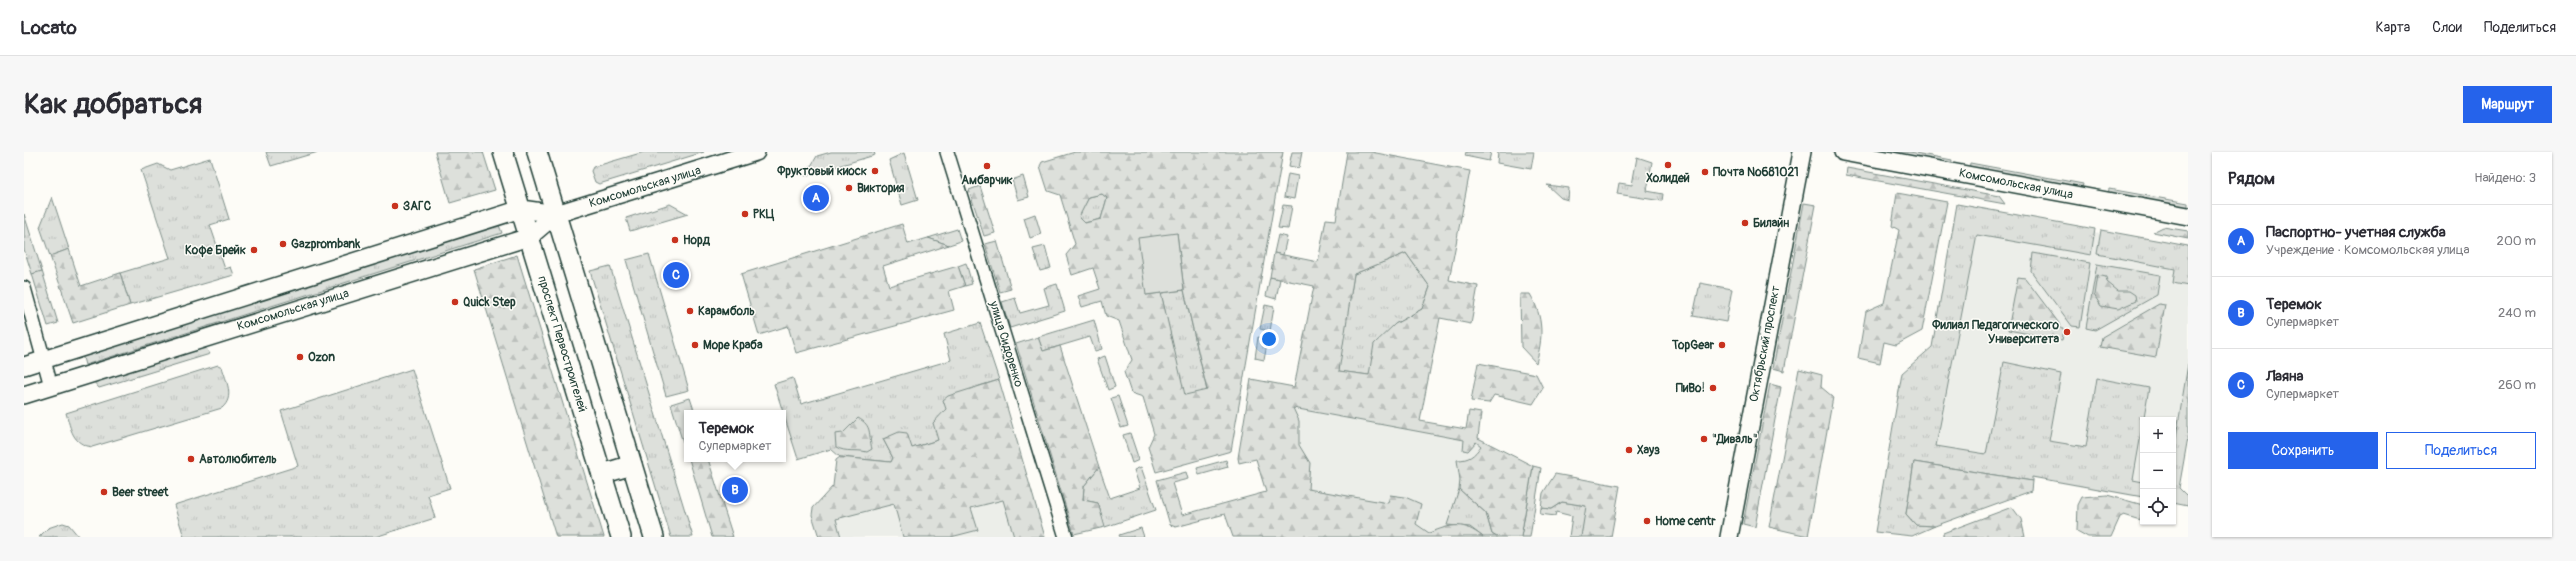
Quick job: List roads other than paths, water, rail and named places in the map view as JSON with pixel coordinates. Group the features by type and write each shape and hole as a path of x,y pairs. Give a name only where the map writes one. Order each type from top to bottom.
{"main road":[{"name":"проспект Первостроителей","path":"504,152 621,537"},
{"path":"537,152 654,537"},
{"path":"602,474 632,464"}],"street":[{"name":"Комсомольская улица","path":"24,395 529,237 556,214 756,152"},
{"name":"улица Сидоренко","path":"947,152 1066,537"},
{"name":"Октябрьский проспект","path":"1728,537 1802,152"},
{"name":"Комсомольская улица","path":"1843,152 2188,216"},
{"name":"Комсомольская улица","path":"24,366 521,209 556,214"},
{"path":"24,288 51,386"}],"place":[{"name":"Холидей","path":"1668,165"},
{"name":"Амбарчик","path":"987,166"},
{"name":"Фруктовый киоск","path":"875,171"},
{"name":"Почта №681021","path":"1705,172"},
{"name":"Виктория","path":"849,188"},
{"name":"Паспортно- учетная служба","path":"816,198"},
{"name":"ЗАГС","path":"395,206"},
{"name":"РКЦ","path":"745,214"},
{"name":"Билайн","path":"1745,223"},
{"name":"Норд","path":"675,240"},
{"name":"Gazprombank","path":"283,244"},
{"name":"Кофе Брейк","path":"254,250"},
{"name":"Лаяна","path":"676,275"},
{"name":"Quick Step","path":"455,302"},
{"name":"Карамболь","path":"690,311"},
{"name":"Филиал Педагогического Университета","path":"2067,332"},
{"name":"Море Краба","path":"695,345"},
{"name":"TopGear","path":"1722,345"},
{"name":"Ozon","path":"300,357"},
{"name":"ПиВо!","path":"1713,388"},
{"name":"\"Диваль\"","path":"1704,439"},
{"name":"Хауз","path":"1629,450"},
{"name":"Автолюбитель","path":"191,459"},
{"name":"Теремок","path":"735,490"},
{"name":"Beer street","path":"104,492"},
{"name":"Home centr","path":"1647,521"}]}
